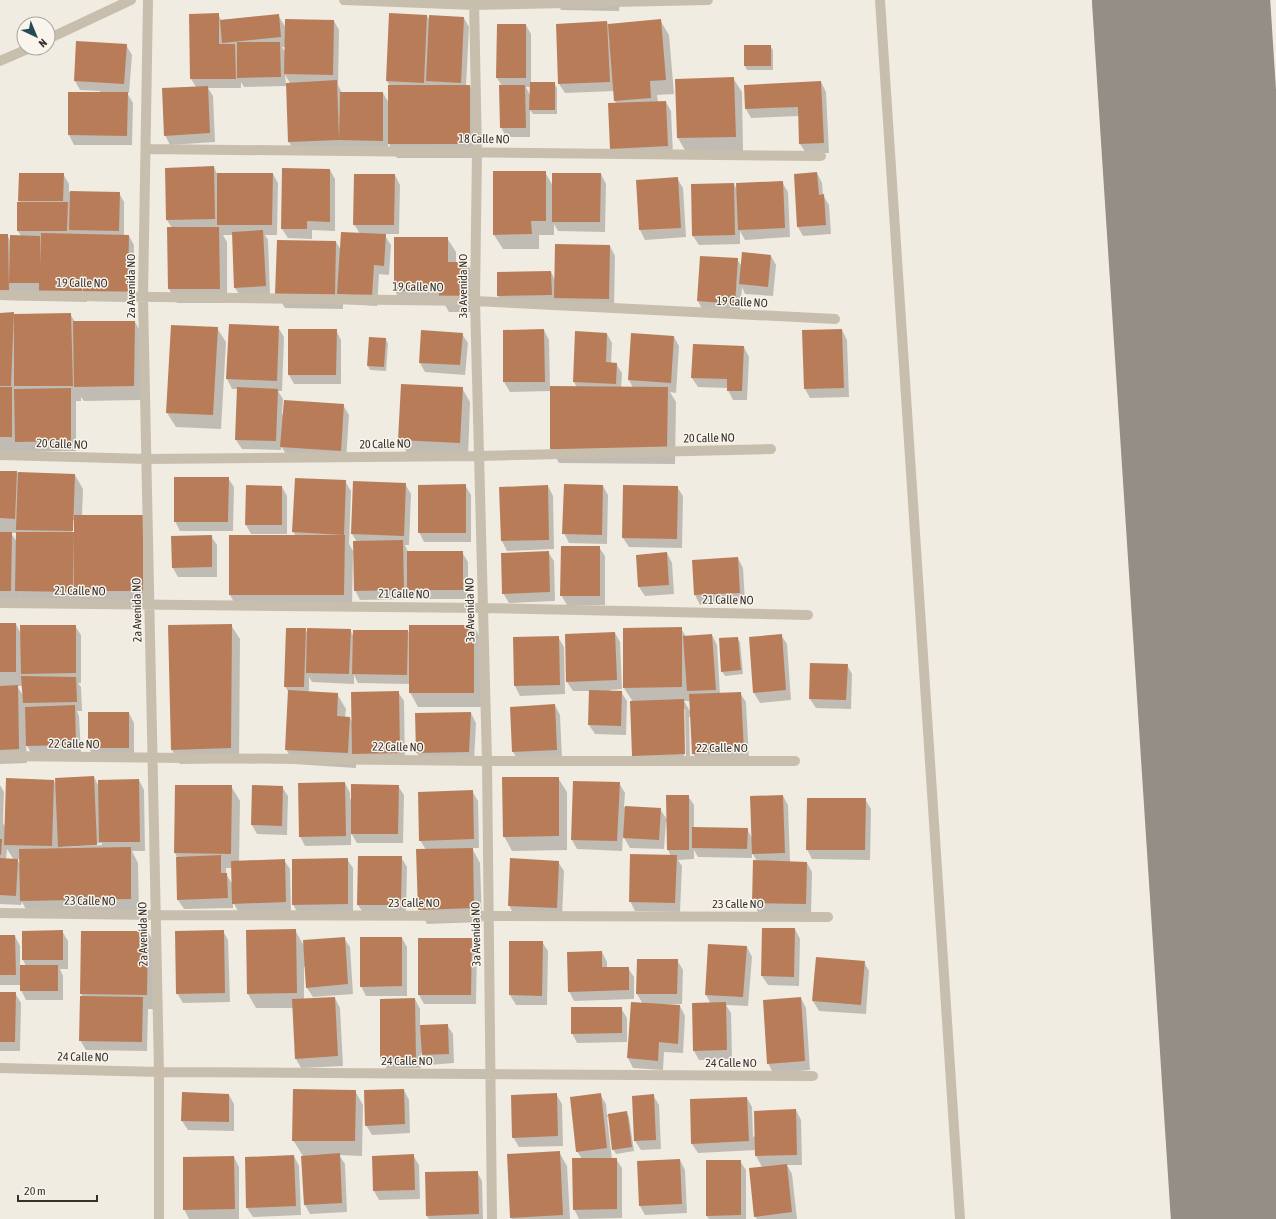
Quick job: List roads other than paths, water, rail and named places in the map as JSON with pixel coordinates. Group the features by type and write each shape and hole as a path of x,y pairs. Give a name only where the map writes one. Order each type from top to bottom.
{"street":[{"path":"56,36 131,0"},
{"name":"2a Avenida NO","path":"148,0 143,297 150,605 159,1219"},
{"path":"344,0 474,3 708,0"},
{"path":"880,0 960,1219"},
{"name":"3a Avenida NO","path":"474,3 477,152 475,301 487,761 492,1219"},
{"path":"0,61 16,54"},
{"name":"18 Calle NO","path":"146,149 822,156"},
{"name":"19 Calle NO","path":"0,296 475,301 836,319"},
{"name":"20 Calle NO","path":"0,455 147,459 479,456 771,449"},
{"name":"21 Calle NO","path":"0,603 483,608 808,615"},
{"name":"22 Calle NO","path":"0,756 487,761 795,761"},
{"name":"23 Calle NO","path":"0,913 155,915 828,917"},
{"name":"24 Calle NO","path":"0,1068 158,1072 813,1076"}]}
